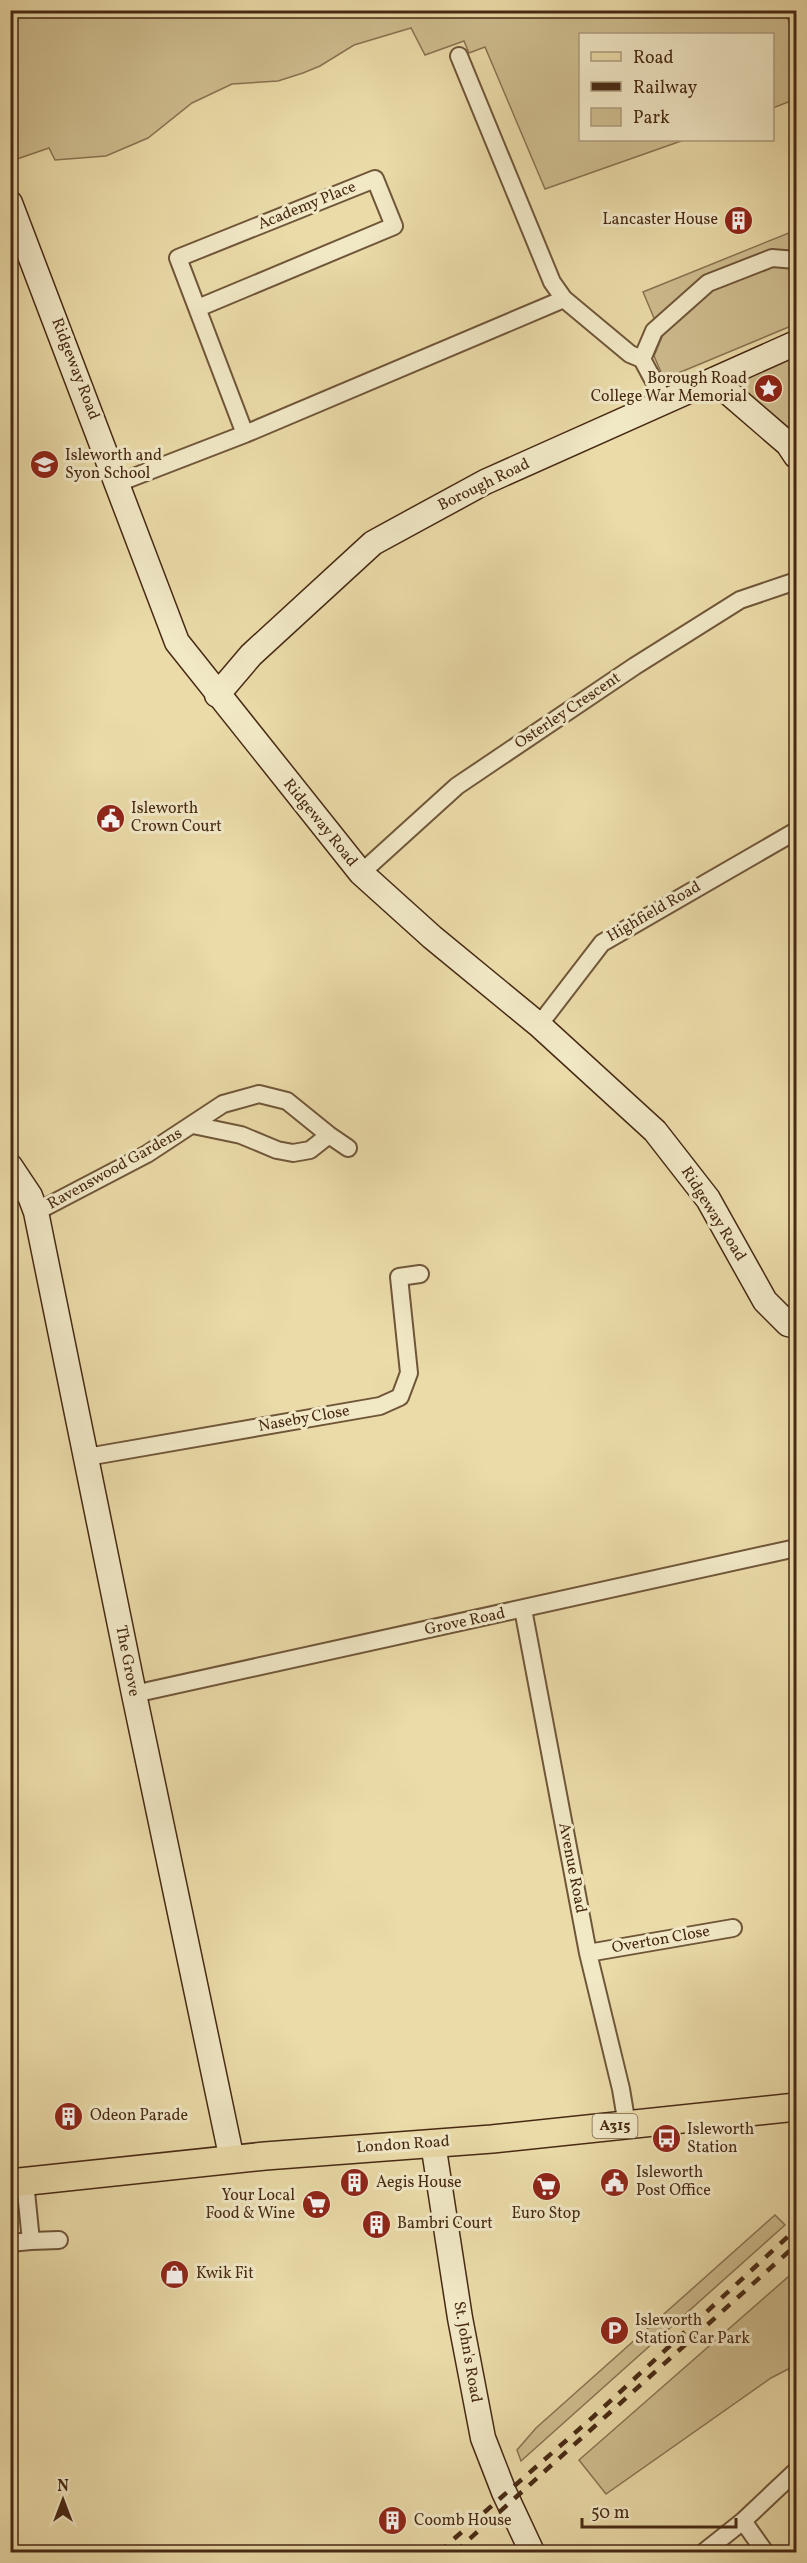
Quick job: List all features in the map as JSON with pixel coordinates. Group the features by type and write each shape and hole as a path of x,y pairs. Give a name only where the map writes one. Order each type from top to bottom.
{"main road":[{"name":"London Road","path":"18,2183 341,2149 433,2143 796,2107"}],"street":[{"path":"459,56 552,282 564,299 630,354 642,359 665,402"},
{"name":"Academy Place","path":"198,308 394,226 375,179 178,258 245,434"},
{"name":"Ridgeway Road","path":"10,203 177,642 361,873 432,937 539,1025 656,1131 708,1199 765,1300 788,1324 796,1326"},
{"path":"642,359 654,331 708,283 772,258 796,260"},
{"path":"118,483 245,434 564,299"},
{"name":"Borough Road","path":"217,695 251,655 374,543 485,482 796,343"},
{"path":"715,381 788,444 796,456"},
{"name":"Osterley Crescent","path":"361,873 457,786 625,672 740,600 796,581"},
{"name":"Highfield Road","path":"539,1025 602,943 796,831"},
{"name":"Ravenswood Gardens","path":"36,1212 147,1154 223,1104 259,1094 287,1101 348,1148"},
{"name":"Ravenswood Gardens","path":"193,1125 241,1135 293,1154 310,1150 329,1135"},
{"name":"The Grove","path":"10,1166 30,1196 36,1212 232,2160"},
{"name":"Naseby Close","path":"87,1457 380,1406 400,1397 409,1373 399,1271 420,1274"},
{"name":"Grove Road","path":"134,1694 796,1548"},
{"name":"Avenue Road","path":"523,1609 588,1953 621,2089 627,2125"},
{"name":"Overton Close","path":"588,1953 733,1928"},
{"name":"St. John's Road","path":"433,2143 460,2318 483,2438 504,2492 532,2553"},
{"path":"18,2183 31,2241"},
{"path":"10,2243 59,2240"},
{"path":"704,2553 743,2521 796,2471"},
{"path":"743,2521 765,2553"}],"green space":[{"path":"10,11 785,11 796,41 796,99 774,108 774,33 579,33 579,141 681,141 545,189 485,47 469,53 464,41 425,55 411,28 354,45 320,66 278,81 232,84 192,103 148,138 106,156 55,160 49,148 17,159 10,140"},
{"path":"796,230 796,324 664,379 654,356 662,337 643,292"},
{"path":"796,343 796,458 715,381"},
{"path":"775,2215 785,2225 521,2461 517,2450 536,2428"},
{"path":"796,2270 796,2365 771,2378 606,2494 579,2460"}],"railway":[{"path":"439,2552 593,2417 796,2229"},
{"path":"455,2552 796,2245"}],"place":[{"name":"Lancaster House","path":"739,220"},
{"name":"Borough Road College War Memorial","path":"768,388"},
{"name":"Isleworth and Syon School","path":"44,465"},
{"name":"Isleworth Crown Court","path":"110,818"},
{"name":"Odeon Parade","path":"69,2116"},
{"name":"Isleworth Station","path":"666,2139"},
{"name":"Isleworth Post Office","path":"615,2182"},
{"name":"Aegis House","path":"355,2183"},
{"name":"Euro Stop","path":"546,2186"},
{"name":"Your Local Food & Wine","path":"316,2205"},
{"name":"Bambri Court","path":"376,2224"},
{"name":"Kwik Fit","path":"175,2274"},
{"name":"Isleworth Station Car Park","path":"614,2330"},
{"name":"Coomb House","path":"393,2521"}]}
